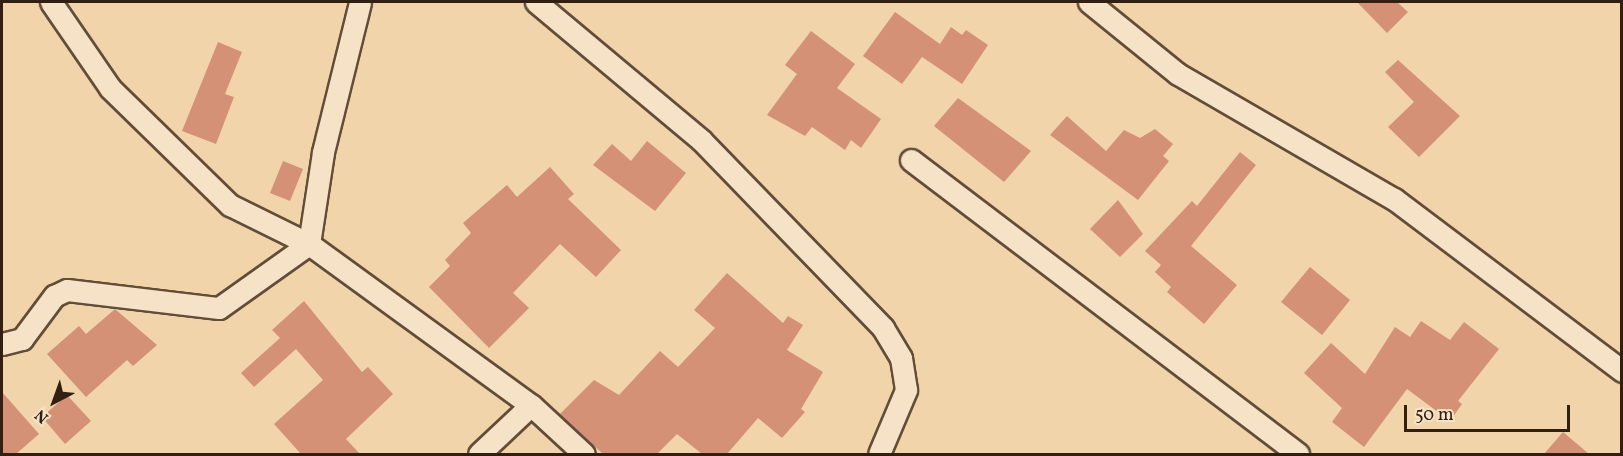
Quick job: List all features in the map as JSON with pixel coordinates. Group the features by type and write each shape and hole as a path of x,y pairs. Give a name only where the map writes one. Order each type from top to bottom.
{"street":[{"path":"51,2 84,56 156,138 230,204 309,244 531,405 585,454"},
{"path":"2,344 22,339 54,296 67,290 219,308 309,244 323,152 360,2"},
{"path":"536,2 701,140 883,328 901,358 906,390 879,454"},
{"path":"1089,2 1178,74 1394,199 1622,370"},
{"path":"911,160 1298,454"},
{"path":"479,454 531,405"}],"building":[{"path":"1357,2 1397,2 1408,12 1387,33"},
{"path":"895,12 940,44 951,27 962,35 966,30 988,45 962,84 922,57 902,84 863,56"},
{"path":"811,31 855,64 837,88 881,119 861,148 851,140 845,150 812,127 805,136 767,115 797,74 785,65"},
{"path":"218,42 242,52 225,94 234,97 216,144 182,131"},
{"path":"1398,60 1460,116 1419,157 1388,127 1414,102 1385,72"},
{"path":"958,98 1031,151 1004,182 934,126"},
{"path":"1067,116 1106,151 1124,130 1140,138 1155,129 1173,144 1163,156 1169,161 1138,200 1050,135"},
{"path":"647,141 686,173 655,211 593,165 612,144 631,161"},
{"path":"1240,152 1256,165 1191,246 1237,285 1204,324 1167,292 1171,287 1155,272 1161,265 1145,251 1192,201 1197,206"},
{"path":"283,161 303,169 290,201 270,193"},
{"path":"550,167 574,194 568,199 621,250 596,277 560,244 513,293 529,308 489,348 429,287 450,266 445,260 471,233 463,223 507,185 517,197"},
{"path":"1118,200 1143,234 1120,257 1090,229"},
{"path":"1310,267 1350,300 1322,335 1281,302"},
{"path":"727,273 783,323 788,316 803,325 787,350 823,372 801,409 805,412 782,438 758,418 727,454 702,454 677,434 657,454 603,454 560,414 594,380 619,395 660,351 678,367 715,328 694,310"},
{"path":"304,301 362,372 368,367 393,394 346,439 360,454 301,454 274,424 323,380 296,349 254,387 241,373 280,338 272,330"},
{"path":"115,309 157,345 133,366 127,360 86,397 47,354 79,326 86,334"},
{"path":"1421,321 1450,340 1464,322 1499,349 1458,401 1462,404 1450,421 1407,389 1364,447 1332,422 1342,408 1304,373 1331,343 1365,374 1395,327 1410,337"},
{"path":"2,392 39,434 16,454 2,454"},
{"path":"67,395 91,421 65,444 42,417"},
{"path":"1563,432 1589,454 1544,454"}]}
